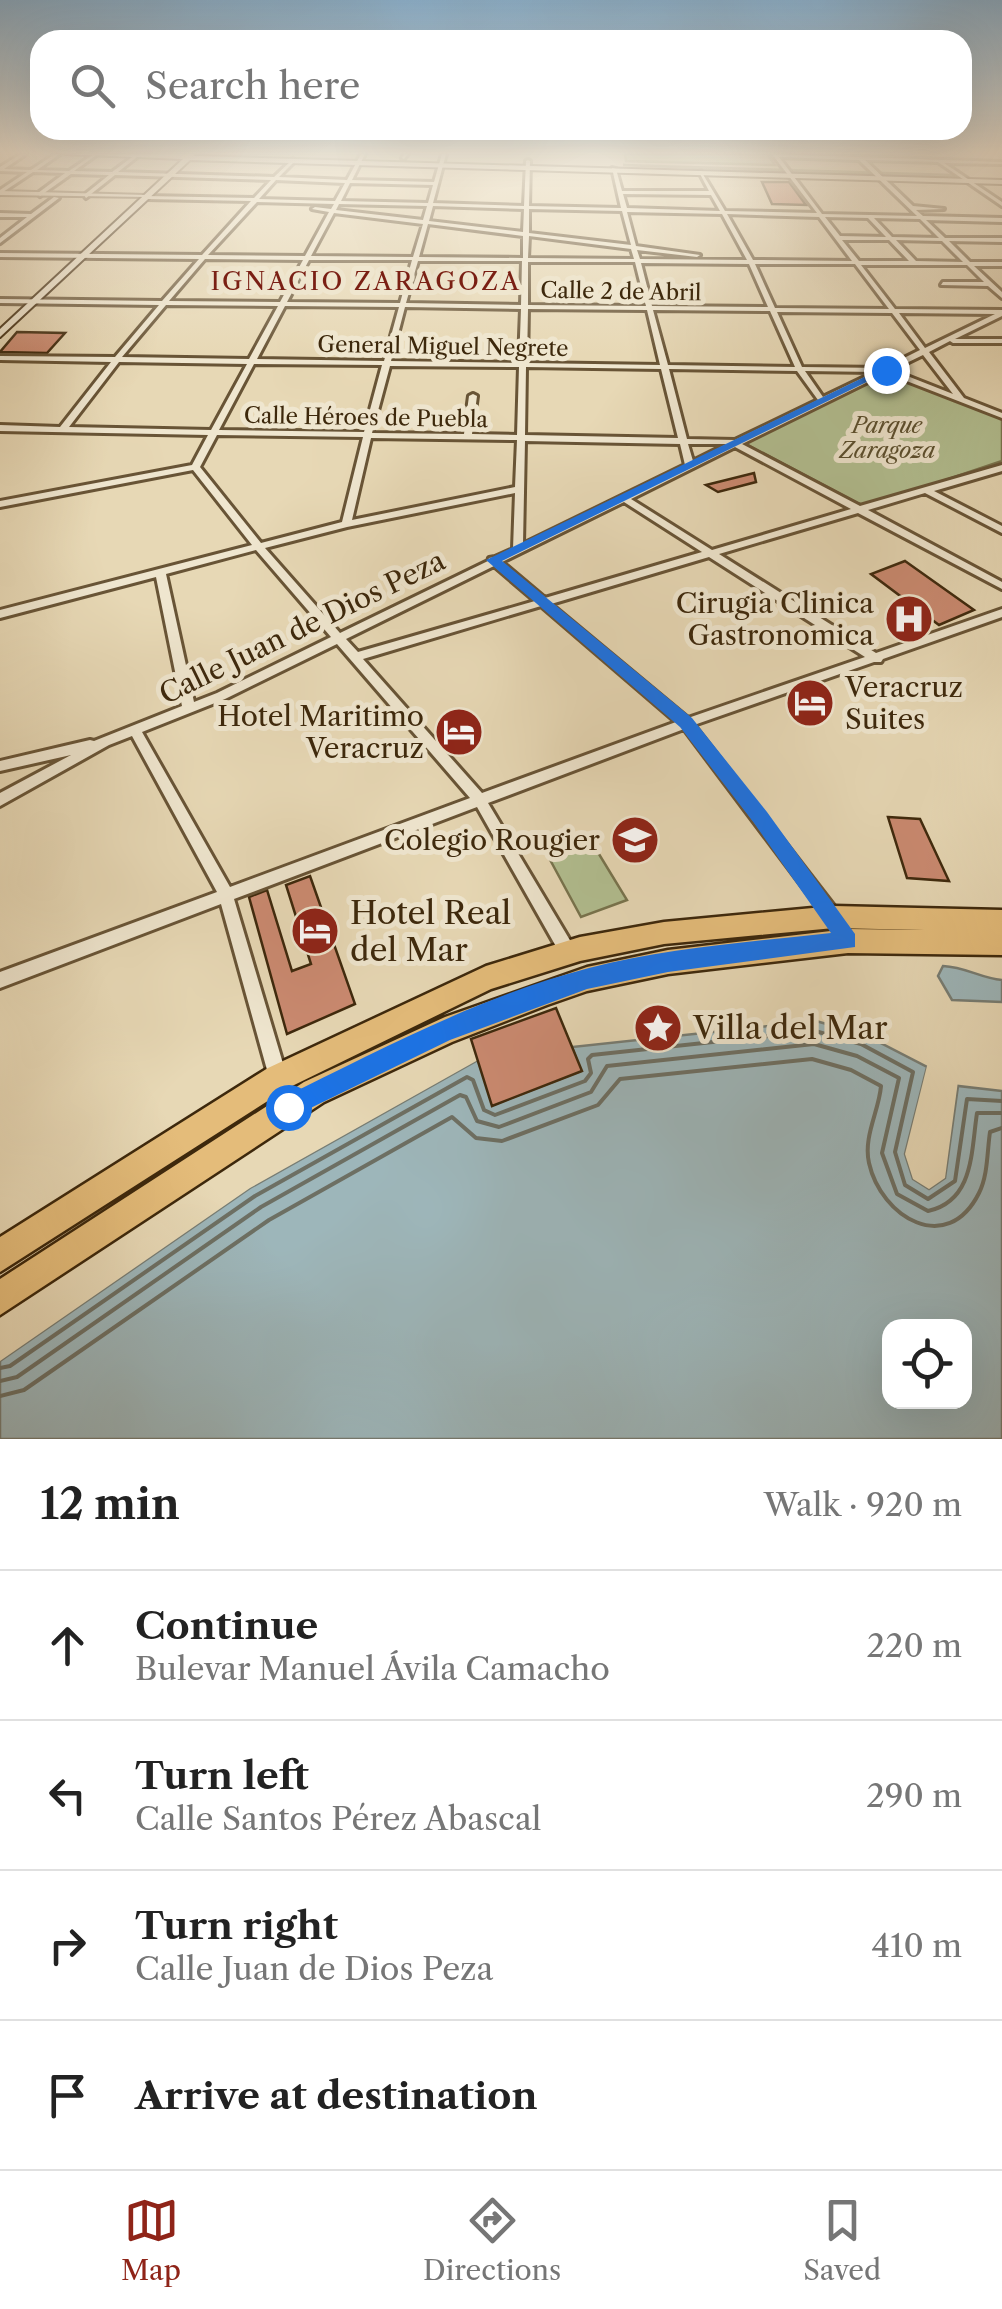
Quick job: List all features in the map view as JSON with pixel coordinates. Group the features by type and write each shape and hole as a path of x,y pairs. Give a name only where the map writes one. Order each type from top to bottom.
{"main road":[{"path":"0,334 116,221"},
{"path":"0,322 78,257"},
{"path":"0,1256 278,1078 486,978 568,952 664,932 1002,921"},
{"path":"0,1298 288,1107 444,1031 587,978 841,929 1002,943"}],"street":[{"path":"3,237 25,221"},
{"path":"63,429 114,360 235,221"},
{"path":"0,504 195,466 329,221"},
{"path":"423,221 738,262"},
{"path":"518,548 526,221"},
{"path":"627,221 690,464"},
{"path":"727,221 751,262 799,368 822,402"},
{"path":"825,221 961,400"},
{"path":"874,221 914,263"},
{"path":"924,221 1002,296"},
{"path":"346,524 386,363 428,222"},
{"path":"838,238 1002,240"},
{"path":"0,256 1002,266"},
{"path":"859,265 971,266"},
{"path":"943,284 989,284"},
{"name":"Calle 2 de Abril","path":"0,300 1002,312"},
{"name":"Calle Juan de Dios Peza","path":"0,800 104,742 189,709 339,638 1002,312"},
{"path":"951,340 1002,341"},
{"name":"General Miguel Negrete","path":"0,358 886,370"},
{"path":"886,370 1002,416"},
{"path":"468,435 473,396"},
{"name":"Calle Héroes de Puebla","path":"0,428 732,442"},
{"path":"732,442 1002,586"},
{"path":"195,466 258,546 480,798 568,952"},
{"path":"356,657 710,550 861,512 1002,468"},
{"path":"0,614 346,524 519,489"},
{"path":"928,491 1002,530"},
{"path":"622,498 877,658"},
{"path":"493,560 686,723 841,929"},
{"path":"160,572 189,709"},
{"path":"0,980 480,798 1002,612"},
{"path":"135,730 225,893 278,1078"},
{"path":"0,766 104,742"}],"green space":[{"name":"Parque Zaragoza","path":"884,372 1002,418 1002,461 865,507 744,443"},
{"path":"591,841 627,900 581,917 548,856"}],"water":[{"path":"943,966 1002,980 1002,1002 952,1000 938,976"},
{"path":"816,1021 865,1035 927,1067 905,1154 913,1179 929,1189 945,1178 958,1086 1002,1091 1002,1439 0,1439 0,1361 250,1188 478,1060 493,1105 581,1071 572,1047"}],"pier":[{"path":"476,1056 478,1060 250,1188 0,1361 0,1355 247,1184"},
{"path":"928,1062 932,1068 910,1153 917,1176 929,1183 941,1176 953,1085 958,1081 945,1178 929,1189 913,1179 905,1154"}],"building":[{"path":"17,332 65,333 47,353 0,352"},
{"path":"754,473 756,482 718,492 706,485"},
{"path":"905,561 974,610 939,625 871,574"},
{"path":"888,817 920,819 949,881 907,878"},
{"name":"Hotel Real del Mar","path":"310,876 355,1004 287,1034 249,897 267,890 292,971 311,964 286,885"},
{"path":"556,1008 582,1071 492,1106 471,1039"}],"place":[{"name":"Cirugia Clinica Gastronomica","path":"909,619"},
{"name":"Veracruz Suites","path":"810,703"},
{"name":"Hotel Maritimo Veracruz","path":"459,732"},
{"name":"Colegio Rougier","path":"635,840"},
{"name":"Hotel Real del Mar","path":"315,931"},
{"name":"Villa del Mar","path":"658,1028"}],"district":[{"name":"IGNACIO ZARAGOZA","path":"366,281"}],"route":[{"path":"288,1107 444,1031 587,978 668,962 848,940 760,817 686,723 493,560 886,370"}]}
